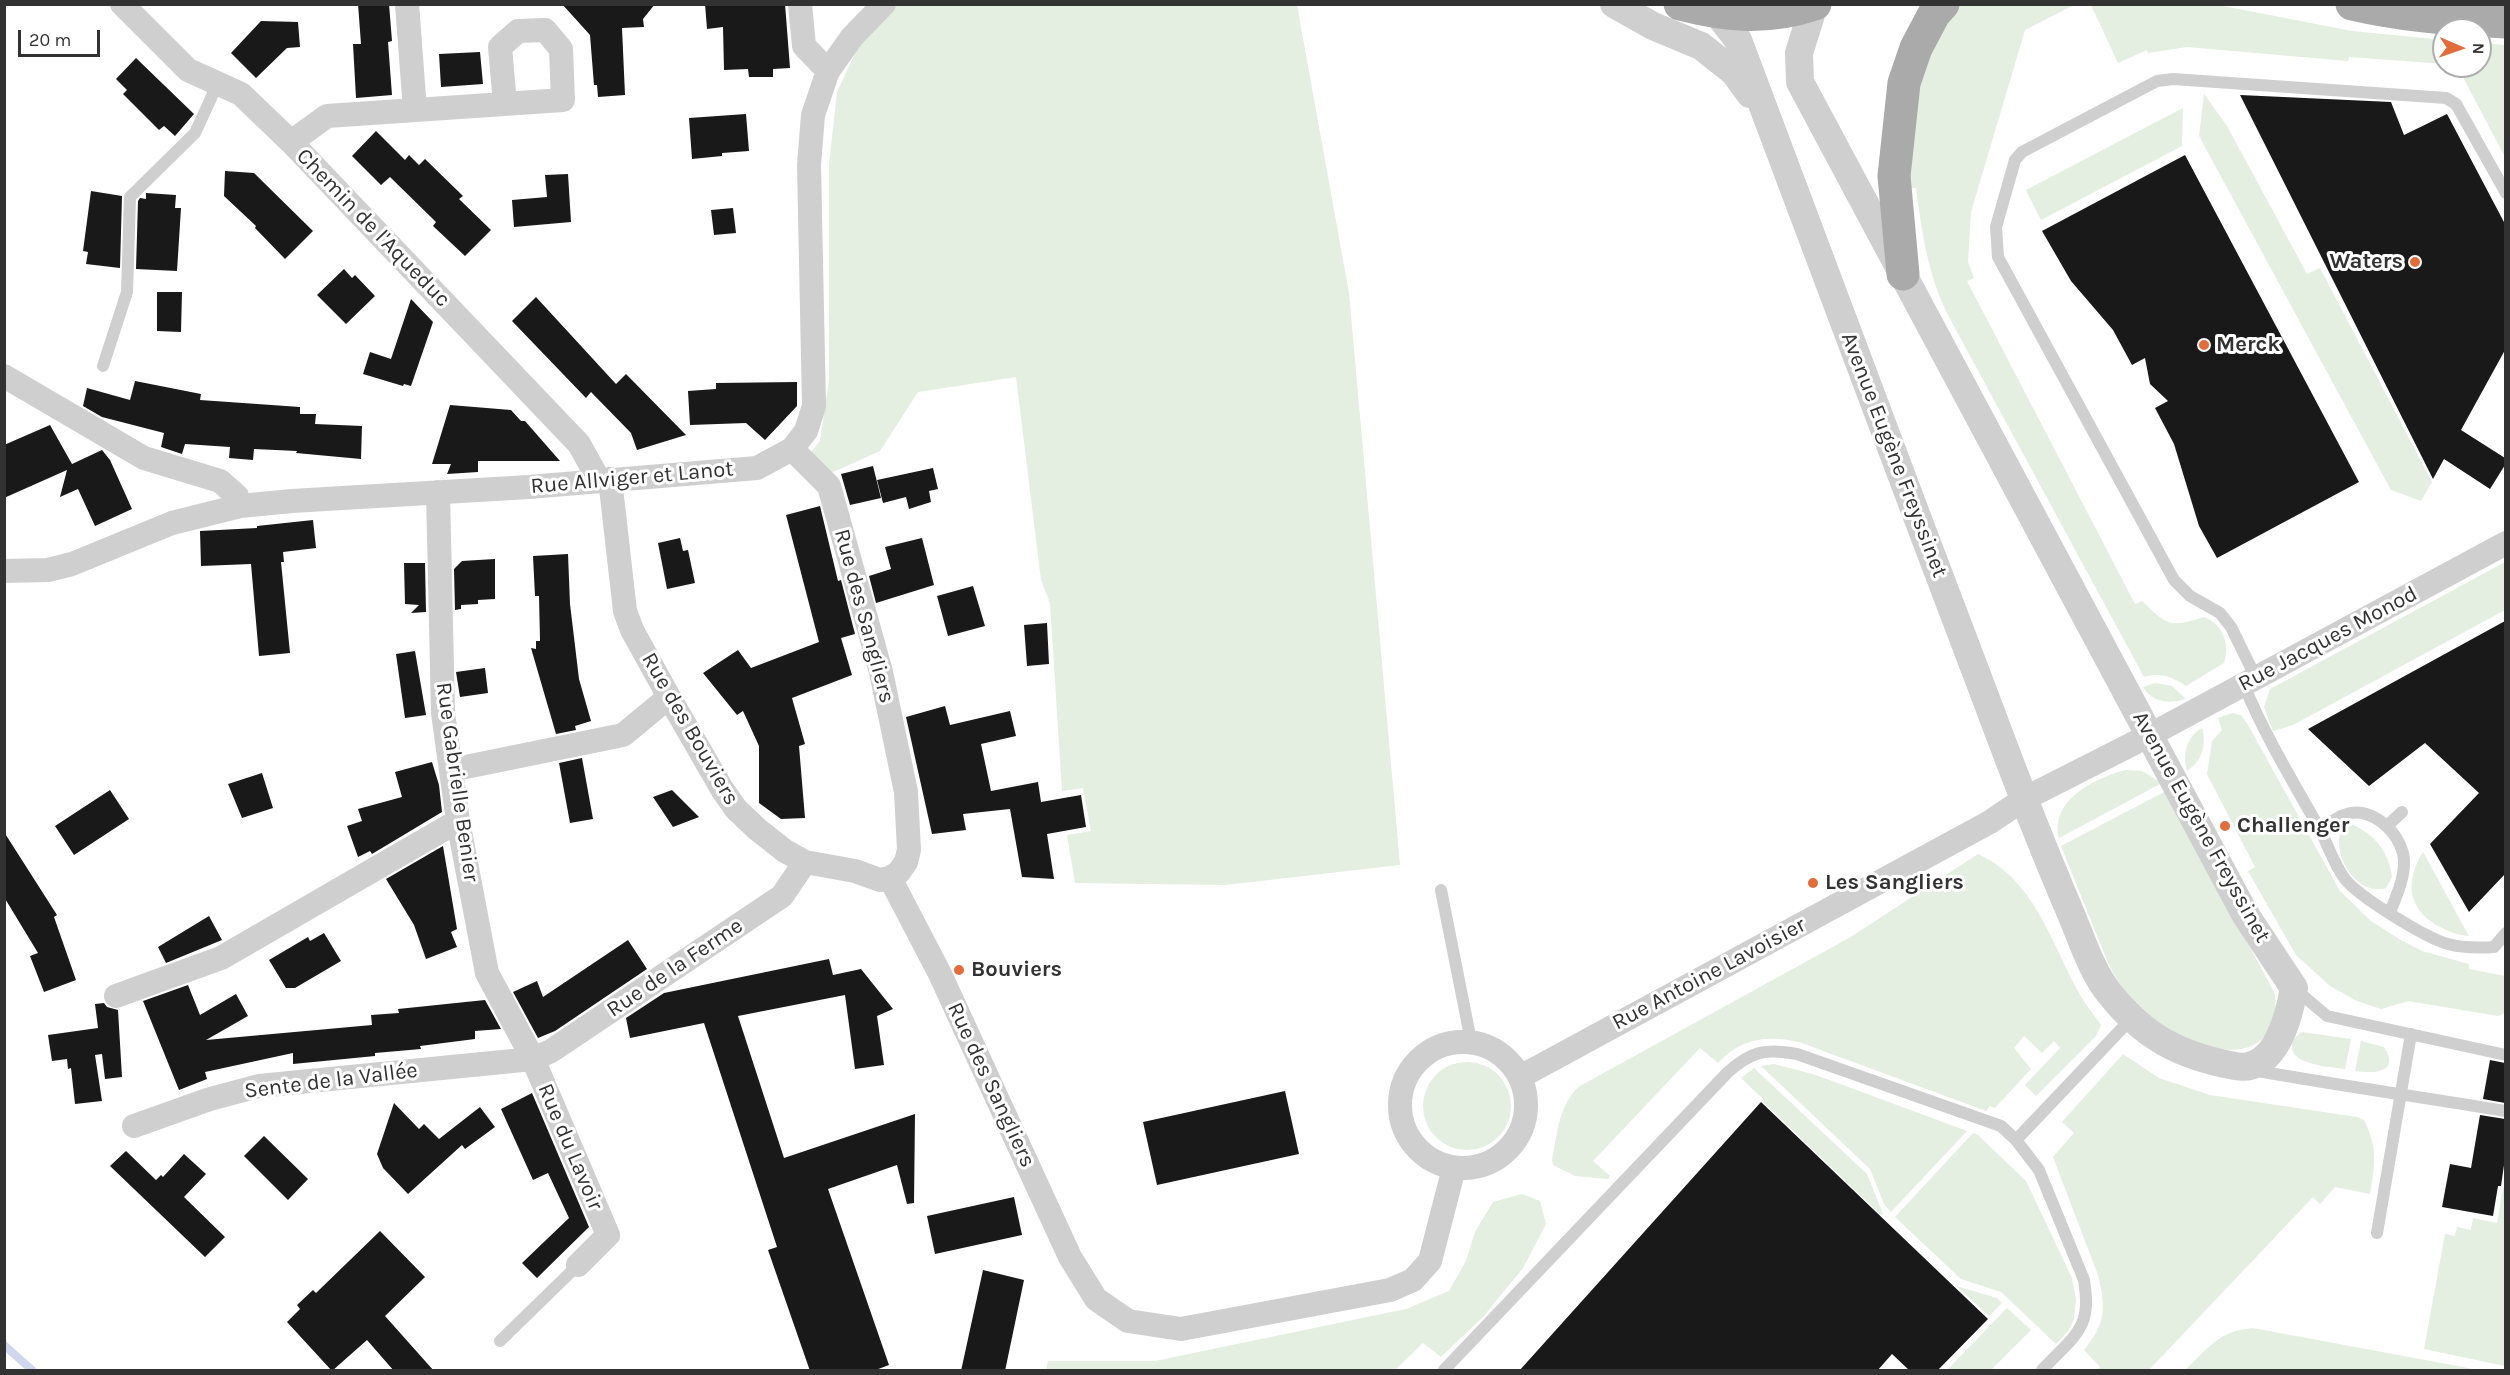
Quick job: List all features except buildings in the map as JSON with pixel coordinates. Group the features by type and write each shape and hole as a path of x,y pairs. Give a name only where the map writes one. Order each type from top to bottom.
{"main road":[{"path":"1680,4 1719,14 1764,15 1815,5"},
{"path":"1903,274 1894,176 1904,83 1916,48 1934,14 1943,4"},
{"path":"2352,4 2442,20 2505,22"}],"street":[{"name":"Chemin de l'Aqueduc","path":"122,4 188,70 241,94 291,142 579,444 604,480"},
{"path":"407,4 415,110"},
{"path":"800,4 804,46 828,71"},
{"name":"Rue Allviger et Lanot","path":"4,571 48,570 72,564 172,523 240,506 757,468 792,449 806,431 814,406 809,165 813,115 828,71 852,37 884,4"},
{"path":"1614,4 1653,26 1701,46 1734,72 1767,118"},
{"name":"Avenue Eugène Freyssinet","path":"1815,5 1799,53 1800,81 2245,914 2294,988"},
{"name":"Avenue Eugène Freyssinet","path":"1719,14 1738,40 2024,800 2085,947 2107,991 2131,1019 2164,1044 2181,1052 2212,1062 2243,1068"},
{"path":"291,142 327,116 505,104"},
{"path":"4,376 144,458 220,482 237,496 240,506"},
{"name":"Rue des Sangliers","path":"792,449 829,486 881,672 906,792 909,850 906,862 891,879 940,974 1070,1257 1096,1299 1128,1321 1181,1329 1390,1290 1413,1280 1430,1261 1454,1168"},
{"name":"Rue des Bouviers","path":"604,480 625,611 632,630 736,809 784,851 805,862 855,871 880,880 891,879"},
{"name":"Rue Gabrielle Benier","path":"438,492 443,712 458,821 487,973 533,1059"},
{"name":"Rue Jacques Monod","path":"2024,800 2250,682 2505,543"},
{"path":"451,770 623,735 669,697"},
{"name":"Rue Antoine Lavoisier","path":"1520,1077 1990,822 2024,800"},
{"path":"116,996 221,958 458,821"},
{"name":"Rue de la Ferme","path":"533,1059 551,1051 782,896 805,862"},
{"path":"2243,1068 2266,1057 2282,1035 2289,1016 2294,988"},
{"path":"1471,1041 1486,1045 1500,1053 1520,1077 1526,1095 1525,1115 1519,1134 1508,1150 1492,1161 1473,1168 1454,1168 1433,1161 1415,1147 1404,1129 1399,1107 1402,1085 1412,1066 1428,1051 1449,1042 1471,1041"},
{"name":"Sente de la Vallée","path":"134,1126 210,1099 259,1086 533,1059"},
{"name":"Rue du Lavoir","path":"533,1059 608,1235 578,1265"}],"lane":[{"path":"2505,193 2456,104 2446,98 2173,79 2157,81 2022,152 2015,160 1996,227 1998,257 2174,580 2190,596 2220,613 2231,627 2250,682 2258,719 2320,830 2333,860 2346,880 2368,900 2429,937 2448,944 2473,948 2494,947 2505,953"},
{"path":"103,366 127,292 130,197 195,133 218,83"},
{"path":"2320,830 2344,814 2365,812 2386,826 2401,845 2404,862 2401,884 2390,912"},
{"path":"2386,826 2402,812"},
{"path":"1441,890 1471,1041"},
{"path":"2494,947 2505,933"},
{"path":"2294,988 2327,1016 2505,1055"},
{"path":"2016,1140 2131,1019"},
{"path":"2377,1233 2411,1034"},
{"path":"1444,1371 1728,1072 1745,1057 1764,1051 1797,1054 2001,1126 2016,1140 2039,1170 2084,1280 2087,1297 2085,1322 2079,1332 2042,1371"},
{"path":"2243,1068 2355,1089 2505,1111"},
{"path":"500,1341 578,1265"}],"shaded area":[{"path":"897,5 1297,5 1349,293 1400,865 1225,885 1075,883 1067,835 1091,831 1083,788 1062,791 1050,603 1041,580 1016,377 918,392 880,451 831,473 811,452 820,441 829,380 829,165 837,92 858,47"},
{"path":"1955,5 2074,5 2025,30 1971,212 1968,262 1974,278 1967,281 2135,604 2142,601 2158,616 2170,623 2184,623 2204,617 2216,624 2220,630 2226,649 2224,663 2186,686 2166,676 2144,677 1949,317 1936,286 1924,238 1916,188 1909,188 1910,155 1915,112 1928,53 1935,36"},
{"path":"2091,5 2218,5 2352,31 2432,39 2432,63 2349,57 2348,61 2187,47 2148,53 2147,50 2118,63"},
{"path":"2492,44 2505,45 2505,157 2463,78 2492,78"},
{"path":"2204,94 2227,126 2307,274 2320,268 2432,482 2421,501 2391,490 2199,136"},
{"path":"2183,108 2182,146 2041,220 2026,190"},
{"path":"2505,562 2505,610 2293,725 2273,731 2264,707 2270,689"},
{"path":"2155,683 2172,686 2186,699 2167,702 2156,699 2143,687"},
{"path":"2232,713 2241,715 2248,725 2340,891 2371,921 2422,951 2469,964 2469,969 2505,976 2505,1013 2498,1016 2408,1001 2381,1009 2357,1001 2330,986 2296,955 2248,871 2255,867 2207,774 2212,741 2222,730 2218,718"},
{"path":"2202,728 2204,740 2202,752 2187,771 2185,758 2187,746 2197,731"},
{"path":"2125,770 2142,771 2162,783 2059,838 2058,825 2061,813 2068,802 2088,785"},
{"path":"2166,791 2274,992 2275,1008 2271,1024 2261,1039 2247,1048 2230,1050 2210,1047 2191,1040 2172,1032 2138,1007 2108,963 2061,846"},
{"path":"2351,824 2367,833 2384,851 2392,877 2386,888 2375,889 2365,886 2348,871 2340,849 2339,838 2342,828"},
{"path":"2423,852 2469,936 2442,928 2422,914 2416,905 2412,885 2413,874"},
{"path":"1978,854 1998,866 2029,898 2082,998 2101,1025 2096,1036 2036,1096 2025,1085 2060,1048 2054,1041 2042,1053 2024,1036 2014,1048 2031,1069 1995,1108 1990,1106 1986,1111 1799,1042 1776,1039 1755,1040 1736,1048 1718,1063 1700,1048 1593,1161 1610,1176 1608,1179 1575,1176 1553,1165 1552,1160 1563,1110 1567,1101 1580,1086 1849,938"},
{"path":"2302,1032 2351,1039 2345,1069 2313,1064 2298,1058 2292,1045 2295,1038"},
{"path":"2361,1041 2384,1047 2389,1062 2387,1067 2377,1072 2355,1071"},
{"path":"2123,1054 2159,1078 2210,1095 2357,1117 2364,1120 2372,1139 2373,1174 2370,1194 2335,1187 2320,1204 2313,1197 2149,1370 2097,1370 2100,1367 2084,1350 2097,1332 2102,1315 2103,1306 2098,1275 2053,1157 2074,1133 2062,1122"},
{"path":"1458,1062 1476,1062 1492,1069 1504,1081 1511,1097 1511,1115 1504,1131 1492,1143 1476,1150 1458,1150 1442,1143 1430,1131 1423,1115 1423,1097 1430,1081 1442,1069"},
{"path":"1774,1064 1816,1075 1967,1131 1891,1212 1884,1204 1870,1169 1761,1066"},
{"path":"1754,1068 1867,1174 1883,1214 1881,1215 1763,1102 1764,1100 1741,1078"},
{"path":"1973,1133 1978,1135 2026,1181 2072,1278 2076,1299 2074,1319 2069,1330 2056,1344 2001,1292 1961,1279 1895,1217"},
{"path":"2503,1188 2506,1189 2505,1366 2424,1349 2445,1234 2455,1236 2457,1227 2471,1230 2473,1218 2497,1223"},
{"path":"1522,1194 1540,1201 1546,1224 1523,1268 1483,1317 1441,1357 1423,1343 1395,1370 1046,1370 1048,1361 1155,1361 1406,1309 1449,1291 1466,1261 1475,1232 1493,1202"},
{"path":"1956,1286 1997,1298 2002,1303 1989,1316"},
{"path":"2007,1308 2031,1330 1991,1370 1947,1370"},
{"path":"2253,1328 2477,1370 2185,1370 2222,1337"}],"waterway":[{"path":"4,1345 32,1370"}],"place":[{"name":"Waters","path":"2415,262"},
{"name":"Merck","path":"2204,345"},
{"name":"Challenger","path":"2225,826"},
{"name":"Les Sangliers","path":"1813,883"},
{"name":"Bouviers","path":"959,970"}]}
